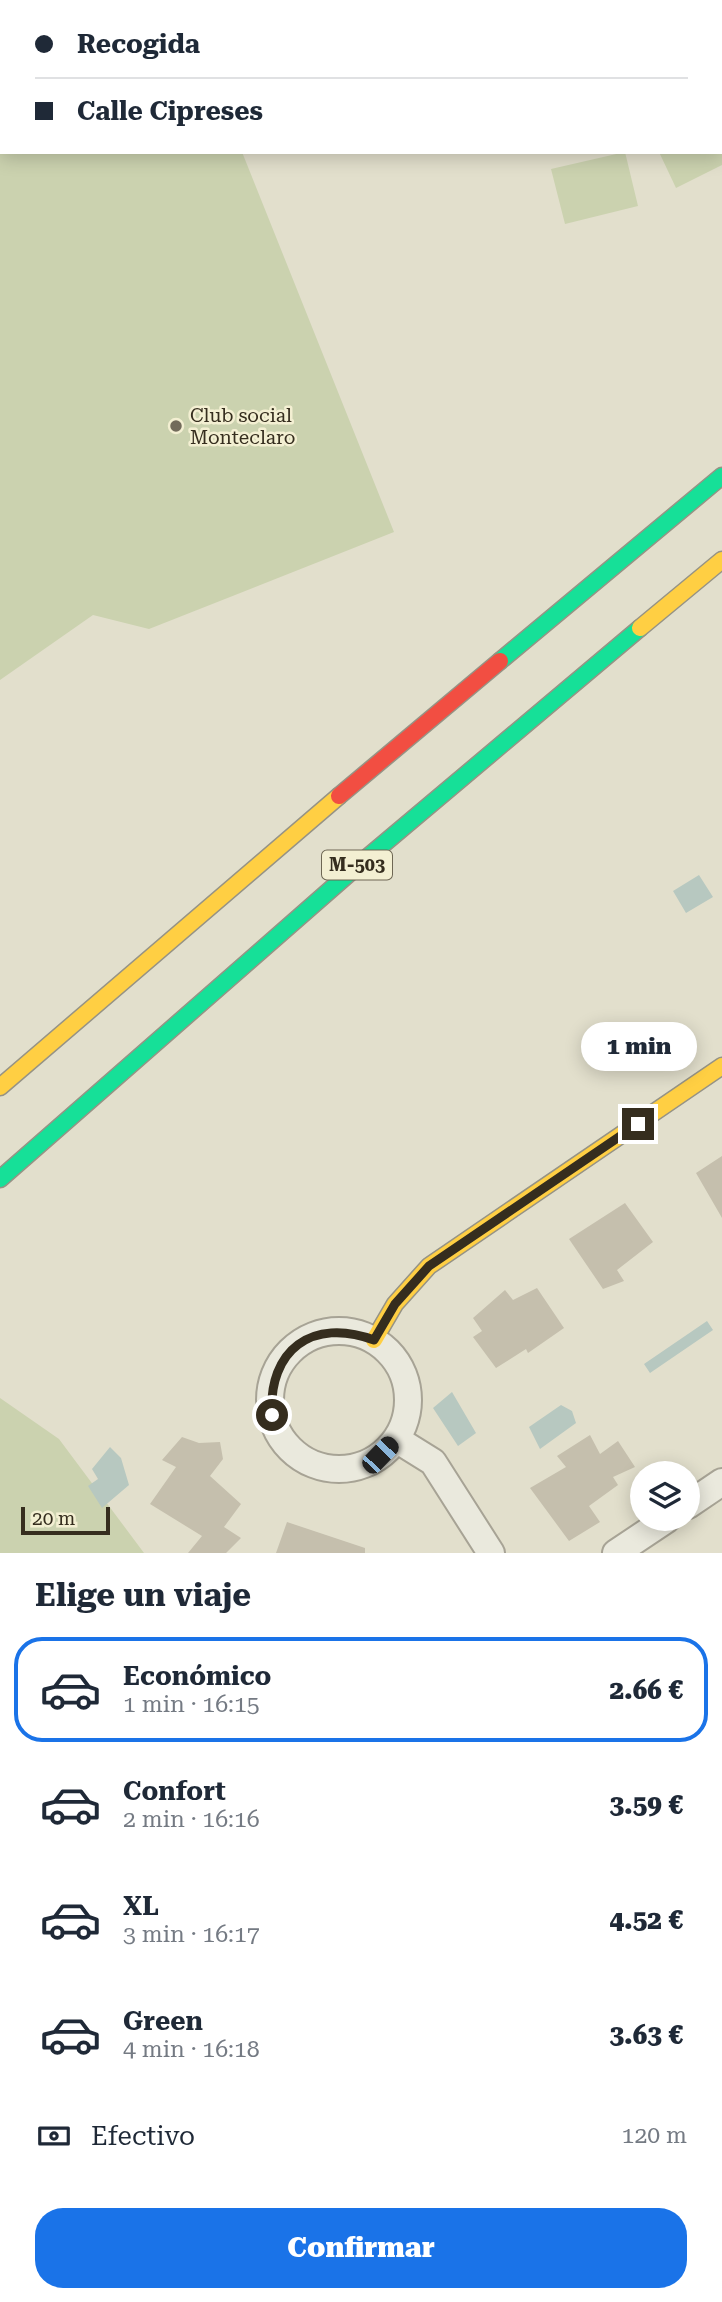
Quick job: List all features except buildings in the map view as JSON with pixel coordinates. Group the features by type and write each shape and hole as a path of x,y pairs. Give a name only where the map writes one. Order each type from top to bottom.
{"main road":[{"path":"0,1087 288,838 722,475"},
{"name":"M-503","path":"0,1179 351,871 722,560"},
{"path":"374,1340 395,1304 429,1266 722,1066"}],"street":[{"path":"330,1331 352,1332 374,1340 391,1354 403,1374 408,1396 406,1418 396,1439 380,1455 360,1466 337,1469 315,1465 295,1453 280,1436 272,1415 270,1392 276,1370 289,1351 308,1338 330,1331"},
{"path":"396,1439 433,1462 491,1553"},
{"path":"700,1497 722,1482"},
{"path":"616,1553 649,1531"}],"green space":[{"name":"Club social Monteclaro","path":"0,154 243,154 394,532 149,629 93,615 0,680"},
{"path":"625,154 638,206 565,224 551,169"},
{"path":"660,154 722,154 722,165 676,188"},
{"path":"0,1398 59,1439 144,1553 0,1553"}],"shaded area":[{"path":"699,875 713,897 686,913 673,891"},
{"path":"707,1321 713,1330 650,1373 644,1364"},
{"path":"452,1392 476,1433 458,1446 433,1408"},
{"path":"561,1405 572,1411 576,1423 540,1449 529,1427"},
{"path":"110,1447 121,1458 129,1485 102,1508 88,1486 98,1479 92,1469"}],"traffic: fast":[{"path":"500,661 722,476"},
{"path":"0,1179 362,862 640,628"}],"traffic: slow":[{"path":"640,628 722,560"},
{"path":"0,1087 339,796"},
{"path":"374,1340 395,1304 429,1266 722,1066"}],"traffic: jam":[{"path":"339,796 500,661"}],"place":[{"name":"Club social Monteclaro","path":"176,426"}],"route":[{"path":"272,1415 270,1392 276,1370 289,1351 308,1338 330,1331 352,1332 374,1340 395,1304 429,1266 638,1124"}]}
